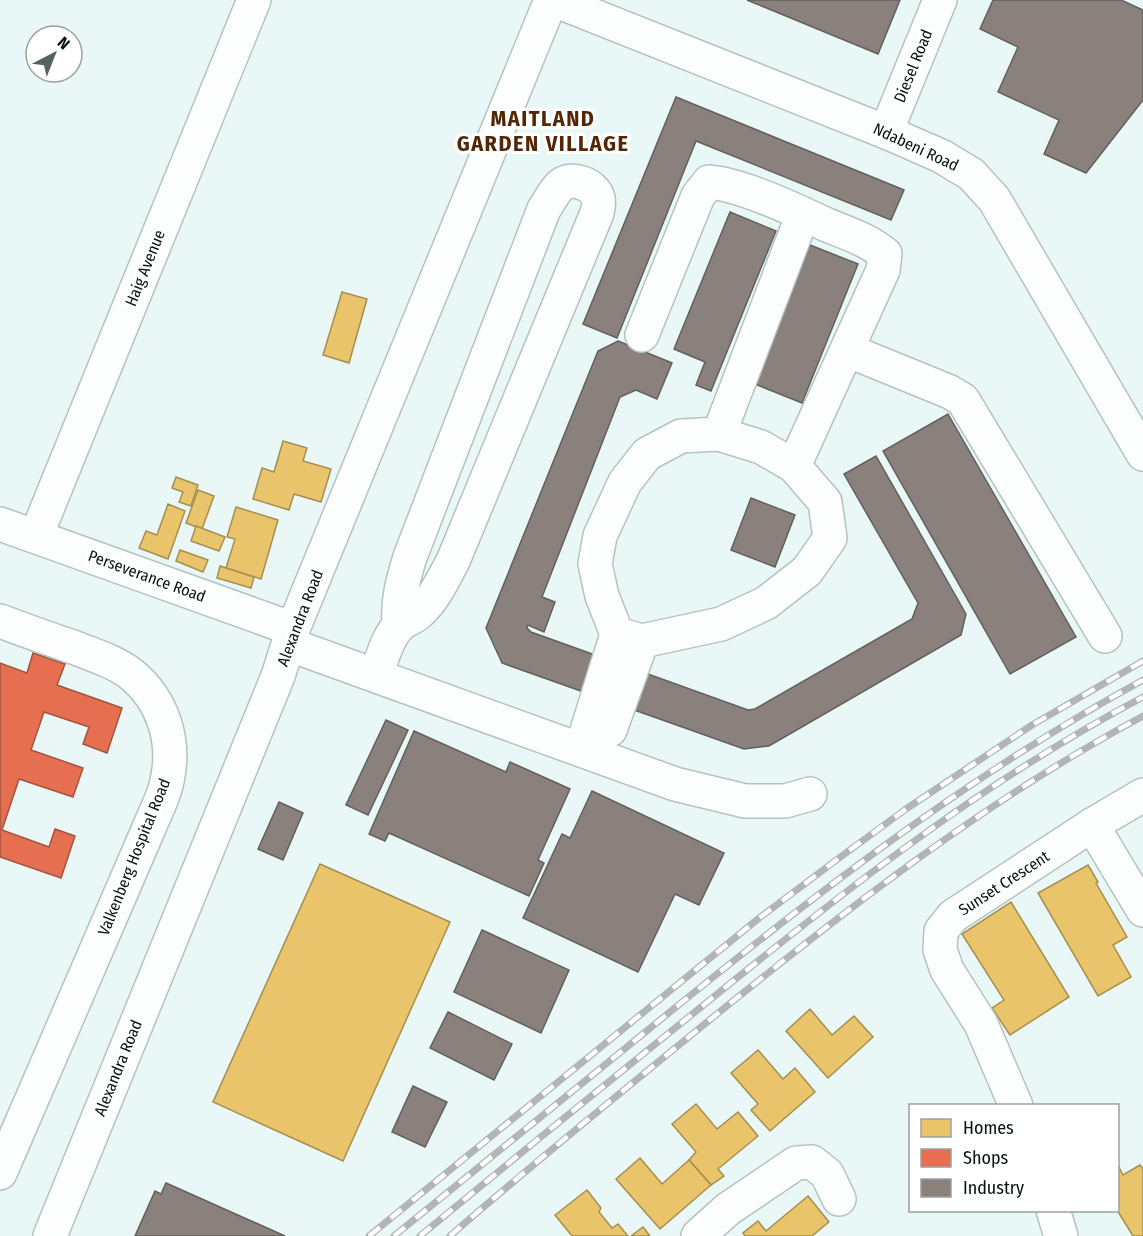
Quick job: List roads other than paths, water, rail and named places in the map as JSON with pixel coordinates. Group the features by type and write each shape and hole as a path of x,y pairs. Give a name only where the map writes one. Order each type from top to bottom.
{"street":[{"name":"Haig Avenue","path":"36,536 254,0"},
{"name":"Ndabeni Road","path":"552,0 886,132 941,156 971,174 994,199 1143,454"},
{"name":"Alexandra Road","path":"50,1236 278,676 291,636 552,0"},
{"name":"Diesel Road","path":"886,132 940,0"},
{"path":"376,675 390,640 399,625 416,615 428,603 453,561 597,213 598,198 590,186 568,181 560,186 544,209 410,556 399,592 399,625"},
{"path":"642,334 698,196 709,182 724,183 803,214 874,245 885,254 883,270 794,466"},
{"path":"719,434 803,214"},
{"path":"847,350 950,392 963,400 1105,636"},
{"path":"595,755 611,726 629,638 602,596 596,564 600,536 625,482 647,454 681,436 719,434 761,447 794,466 825,502 830,538 807,571 766,603 721,624 629,638"},
{"name":"Perseverance Road","path":"0,524 291,636 376,675 675,784 745,801 784,801 810,794"},
{"name":"Valkenberg Hospital Road","path":"0,621 107,660 130,673 145,687 156,703 164,720 170,753 167,782 149,828 0,1173"},
{"name":"Sunset Crescent","path":"1015,1104 981,1024 947,970 940,950 941,931 953,916 1092,825 1143,795"},
{"path":"1092,825 1143,910"},
{"path":"698,1236 728,1209 796,1163 812,1161 827,1174 839,1199"},
{"path":"1054,1212 1060,1236"}],"railway":[{"path":"369,1236 758,919 839,858 906,809 1032,725 1143,661"},
{"path":"394,1236 708,981 827,888 950,799 1013,757 1143,680"},
{"path":"420,1236 869,874 1030,762 1143,697"},
{"path":"450,1236 712,1018 867,896 974,819 1029,783 1143,716"}],"district":[{"name":"MAITLAND GARDEN VILLAGE","path":"543,130"}]}
